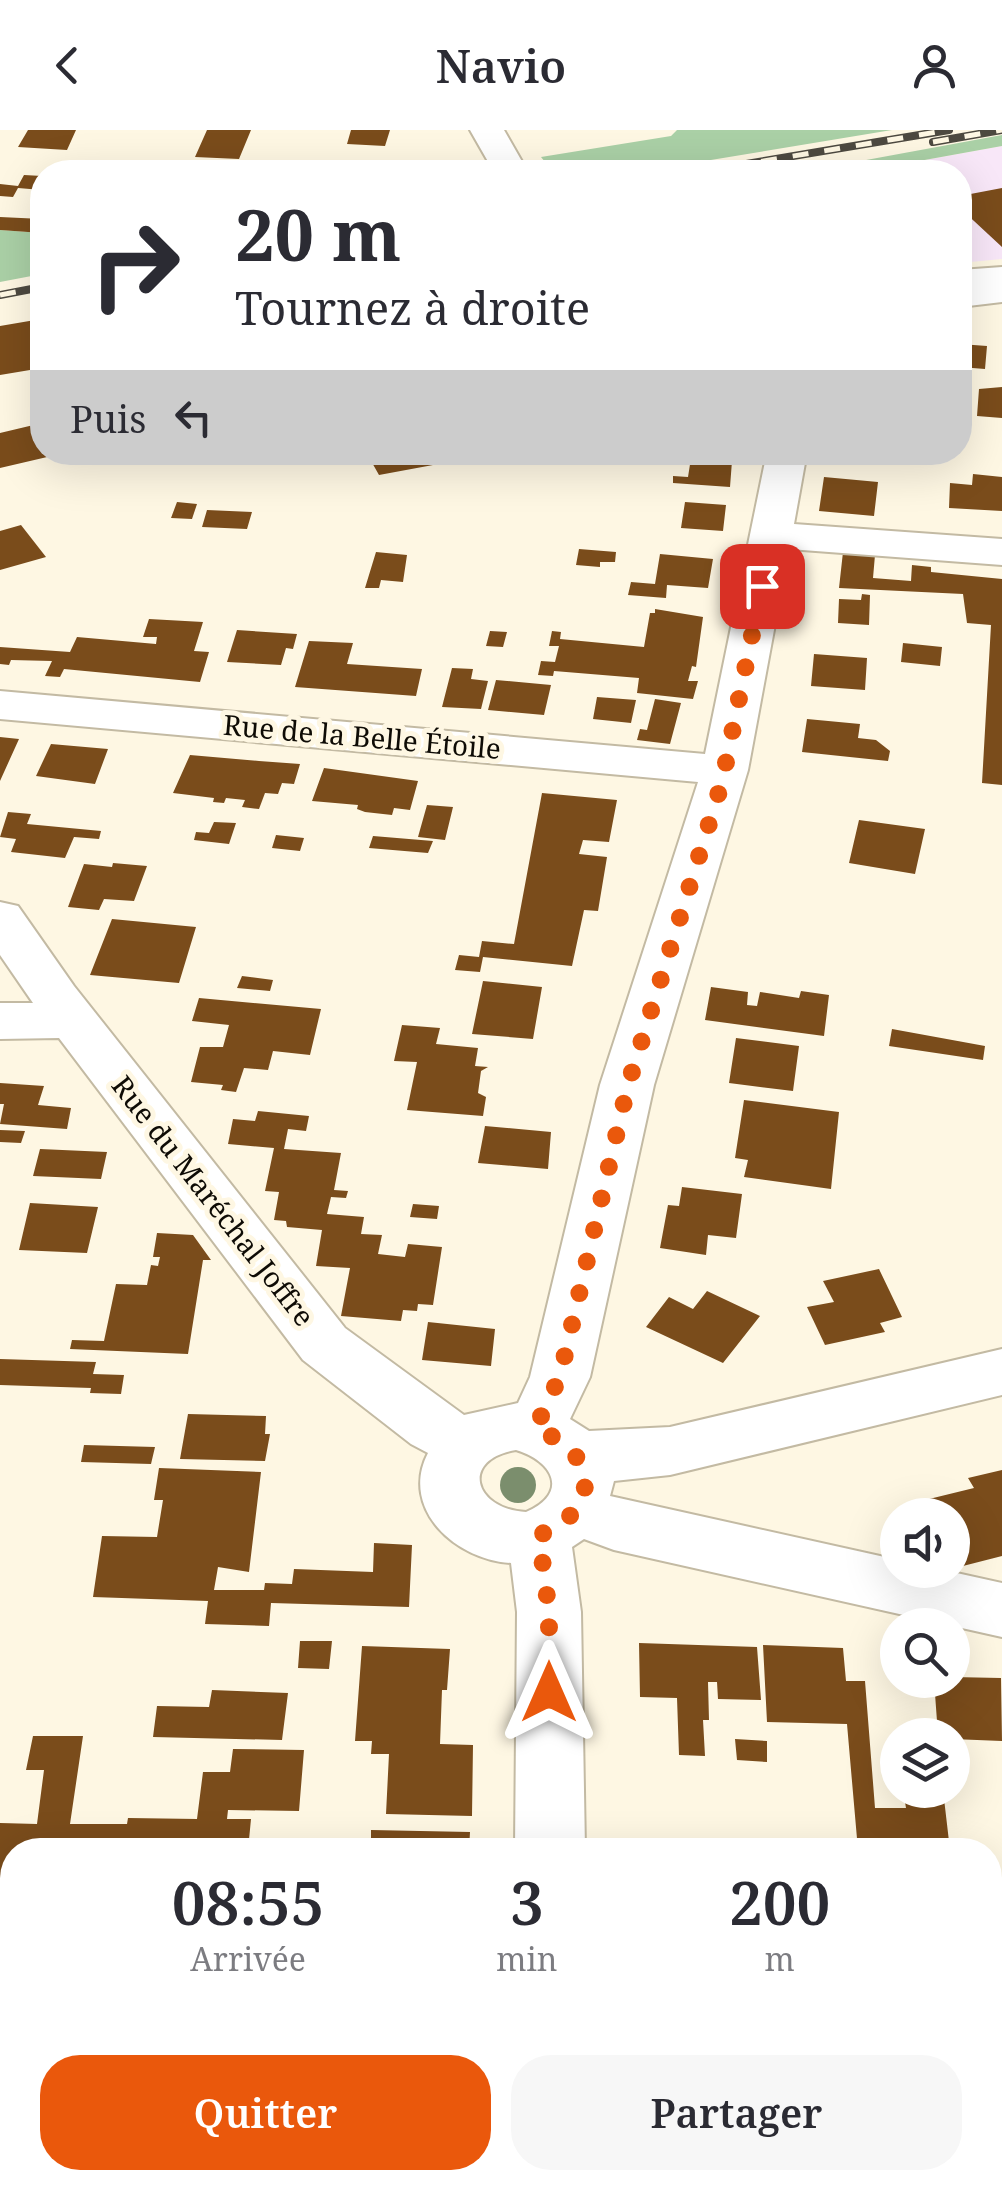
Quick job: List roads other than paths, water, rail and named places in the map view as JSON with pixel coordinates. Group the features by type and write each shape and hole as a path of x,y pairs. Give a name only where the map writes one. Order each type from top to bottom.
{"street":[{"path":"487,130 503,160"},
{"path":"972,281 1001,282"},
{"path":"972,292 1001,282"},
{"path":"550,1838 549,1612 560,1376 628,1085 724,770 785,465"},
{"path":"772,535 1002,552"},
{"name":"Rue de la Belle Étoile","path":"0,705 724,770"},
{"name":"Rue du Maréchal Joffre","path":"0,918 324,1344 432,1427 466,1444"},
{"path":"0,1020 74,1020"},
{"path":"1002,1372 670,1451 615,1458 557,1482 516,1538 474,1526 459,1512 450,1495 448,1477 466,1444 498,1428 557,1482 614,1524 1002,1610"}],"railway":[{"path":"770,160 949,130"},
{"path":"933,142 1002,130"},
{"path":"0,295 30,289"}]}
